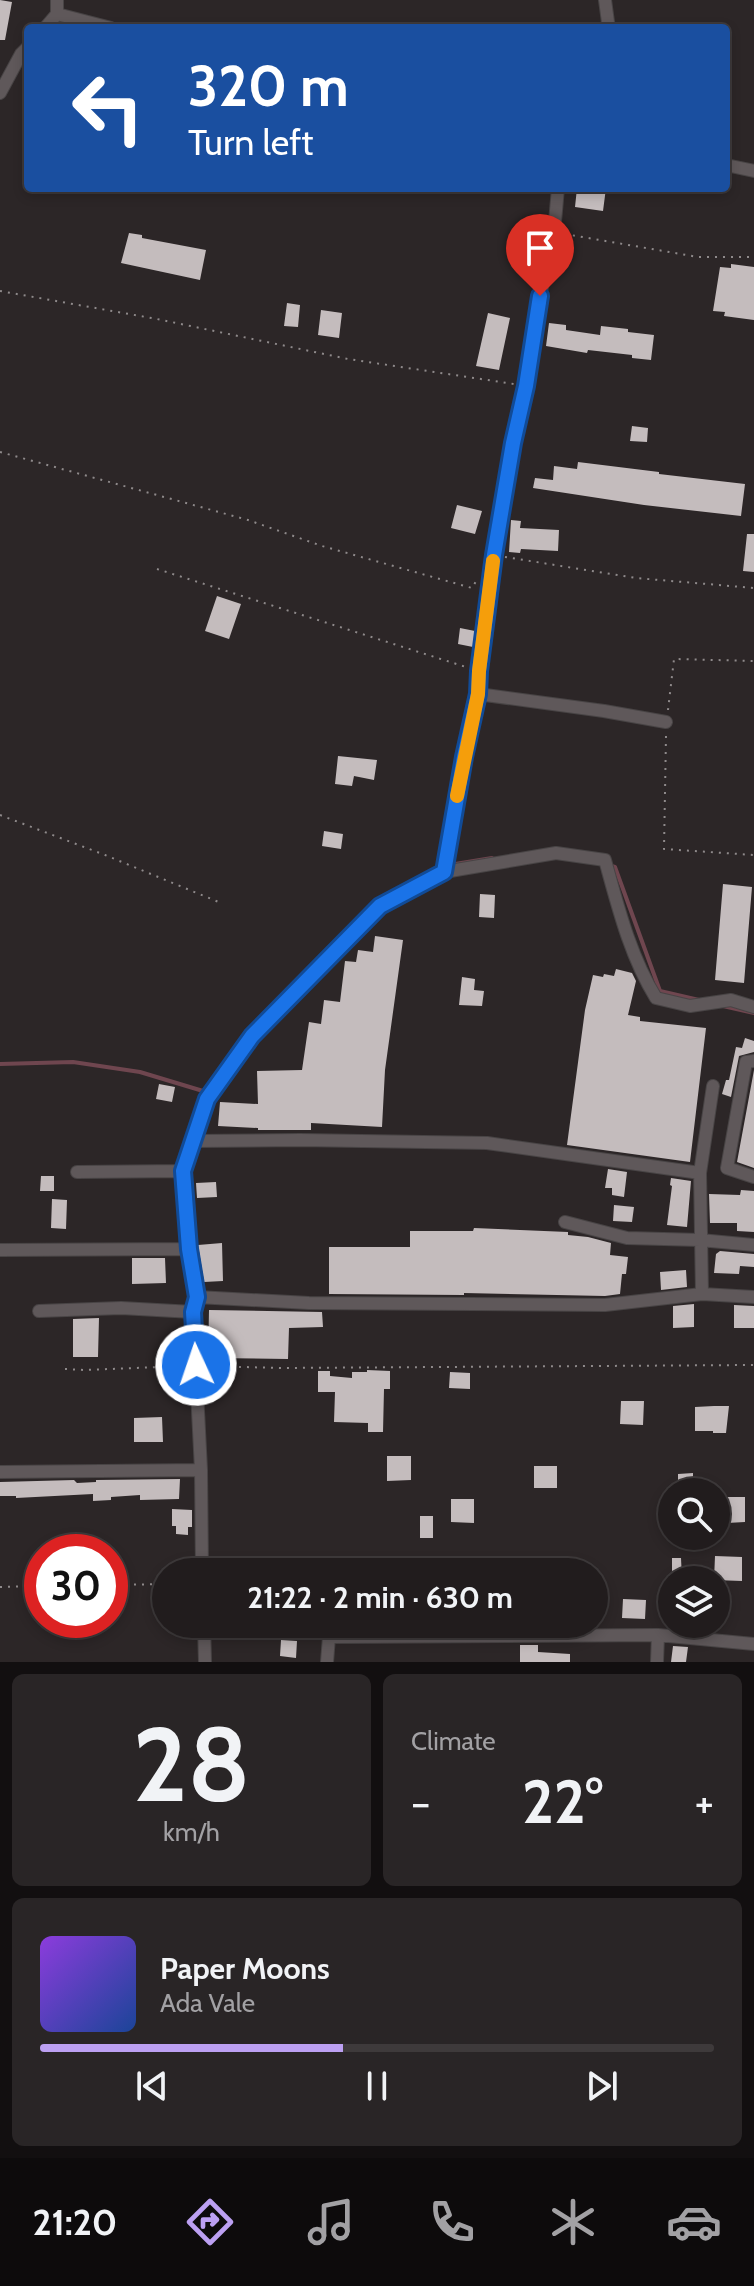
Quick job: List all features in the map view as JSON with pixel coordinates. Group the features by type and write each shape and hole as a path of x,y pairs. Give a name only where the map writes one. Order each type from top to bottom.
{"street":[{"path":"48,24 57,14 57,0"},
{"path":"605,0 607,24"},
{"path":"57,14 96,24"},
{"path":"0,93 24,51"},
{"path":"730,166 754,171"},
{"path":"444,872 478,694 494,555 554,233 558,192"},
{"path":"478,694 666,722"},
{"path":"202,1558 193,1312 197,1297 189,1249 183,1171 207,1099 252,1036 380,906 444,872 556,853 605,860 642,975 656,998 690,1006 731,1000 754,1007"},
{"path":"754,1061 746,1062 727,1168 754,1177"},
{"path":"702,1294 700,1173 713,1086"},
{"path":"193,1141 487,1143 700,1173"},
{"path":"77,1172 183,1171"},
{"path":"565,1222 627,1238 754,1245"},
{"path":"0,1250 189,1249"},
{"path":"197,1297 309,1303 605,1305 702,1294 754,1297"},
{"path":"39,1311 121,1308 193,1312"},
{"path":"0,1472 201,1470"},
{"path":"327,1662 329,1637 658,1635 657,1662"},
{"path":"204,1638 205,1662"},
{"path":"690,1638 754,1644"}],"path":[{"path":"554,233 698,257 754,257"},
{"path":"0,291 157,319 348,359 526,386"},
{"path":"0,452 248,520 322,546 472,588 479,577"},
{"path":"494,555 636,578 754,588"},
{"path":"157,569 479,671"},
{"path":"754,661 674,659 666,722 664,849 754,855"},
{"path":"0,815 221,903"},
{"path":"65,1369 196,1365 279,1368 754,1365"},
{"path":"128,1585 152,1584"},
{"path":"0,1587 24,1586"}],"building":[{"path":"0,0 12,2 5,40 0,40"},
{"path":"577,192 605,192 603,211 575,207"},
{"path":"129,233 206,250 200,280 121,263"},
{"path":"731,264 754,267 754,320 724,316 725,312 713,311 720,267 731,268"},
{"path":"287,303 300,305 298,327 284,326"},
{"path":"321,310 342,313 339,338 318,335"},
{"path":"488,313 510,318 499,370 476,366"},
{"path":"549,323 566,325 566,330 600,335 601,326 654,335 651,360 632,358 632,355 588,350 587,353 546,346"},
{"path":"632,426 648,428 647,442 630,441"},
{"path":"578,462 745,484 741,516 533,488 535,478 553,480 554,466 577,469"},
{"path":"457,505 482,511 475,534 451,528"},
{"path":"511,520 521,521 520,528 559,530 558,551 521,549 520,553 509,552"},
{"path":"747,534 754,534 754,572 743,571"},
{"path":"217,596 241,604 229,639 205,631"},
{"path":"460,628 475,631 473,647 458,644"},
{"path":"338,756 377,760 374,780 354,776 352,786 335,784"},
{"path":"324,831 343,834 341,849 322,846"},
{"path":"723,884 752,887 744,983 715,980"},
{"path":"480,894 495,895 494,918 479,917"},
{"path":"375,936 403,940 385,1070 382,1127 311,1123 311,1130 258,1130 218,1126 220,1102 258,1104 257,1071 302,1070 309,1022 321,1024 324,1000 340,1002 345,961 356,962 358,950 373,952"},
{"path":"616,969 632,973 636,981 628,1015 640,1017 640,1021 706,1028 690,1162 567,1145 585,1010 593,975 614,976"},
{"path":"462,977 475,979 474,990 484,991 482,1006 459,1005"},
{"path":"745,1038 754,1041 754,1052 739,1056 731,1097 722,1094 726,1080 729,1080 736,1047 742,1048"},
{"path":"754,1070 754,1168 737,1162"},
{"path":"159,1084 175,1087 172,1102 156,1099"},
{"path":"608,1169 627,1172 624,1197 612,1195 612,1188 605,1188"},
{"path":"41,1176 54,1176 54,1191 40,1191"},
{"path":"671,1178 691,1181 687,1227 667,1225"},
{"path":"216,1182 217,1197 197,1198 196,1183"},
{"path":"741,1190 754,1191 754,1232 737,1231 737,1223 710,1223 709,1194 740,1195"},
{"path":"52,1199 67,1200 66,1229 51,1228"},
{"path":"614,1205 634,1207 632,1222 613,1221"},
{"path":"474,1228 568,1232 568,1235 611,1243 610,1255 628,1257 620,1294 329,1294 329,1247 410,1247 410,1231 473,1231"},
{"path":"222,1243 223,1281 204,1282 198,1245"},
{"path":"720,1251 754,1254 754,1267 740,1266 739,1274 714,1273 716,1254"},
{"path":"132,1258 165,1258 166,1283 132,1284"},
{"path":"686,1270 687,1287 661,1290 660,1272"},
{"path":"694,1304 694,1327 673,1328 673,1306"},
{"path":"734,1305 754,1306 754,1328 734,1328"},
{"path":"209,1310 322,1312 323,1327 289,1328 288,1359 208,1358"},
{"path":"99,1318 98,1357 73,1357 73,1319"},
{"path":"318,1371 330,1371 330,1376 352,1378 352,1372 390,1371 390,1389 384,1389 383,1432 368,1432 368,1423 334,1422 335,1392 318,1392"},
{"path":"450,1372 470,1373 470,1389 449,1388"},
{"path":"621,1401 644,1401 643,1425 620,1424"},
{"path":"729,1406 726,1433 695,1431 695,1407"},
{"path":"162,1417 163,1442 134,1442 134,1418"},
{"path":"387,1456 411,1456 411,1480 387,1481"},
{"path":"534,1466 557,1466 557,1488 534,1488"},
{"path":"693,1473 693,1478 678,1478 678,1474"},
{"path":"180,1479 179,1499 140,1500 140,1495 93,1501 93,1494 0,1496 0,1482"},
{"path":"730,1497 745,1497 745,1522 730,1523"},
{"path":"451,1499 474,1499 474,1523 451,1522"},
{"path":"172,1509 192,1510 192,1527 188,1527 188,1535 176,1534 176,1526 172,1526"},
{"path":"420,1516 433,1516 433,1538 420,1538"},
{"path":"715,1556 742,1557 742,1581 730,1581 730,1566 715,1566"},
{"path":"672,1558 681,1558 681,1566 672,1566"},
{"path":"623,1599 646,1600 645,1619 622,1618"},
{"path":"281,1640 297,1641 296,1658 280,1656"},
{"path":"520,1645 538,1645 538,1652 570,1654 570,1662 520,1662"},
{"path":"673,1646 688,1647 686,1662 671,1662"}],"waterway":[{"path":"449,865 492,858"},
{"path":"608,865 615,867 660,991 699,1000"},
{"path":"723,1006 754,1013"},
{"path":"0,1064 73,1062 140,1072 203,1091 214,1081"}],"slow traffic":[{"path":"457,796 478,694 493,561"}],"route":[{"path":"196,1365 193,1312 197,1297 189,1249 183,1171 207,1099 252,1036 380,906 444,872 478,694 494,555 540,296"}]}
